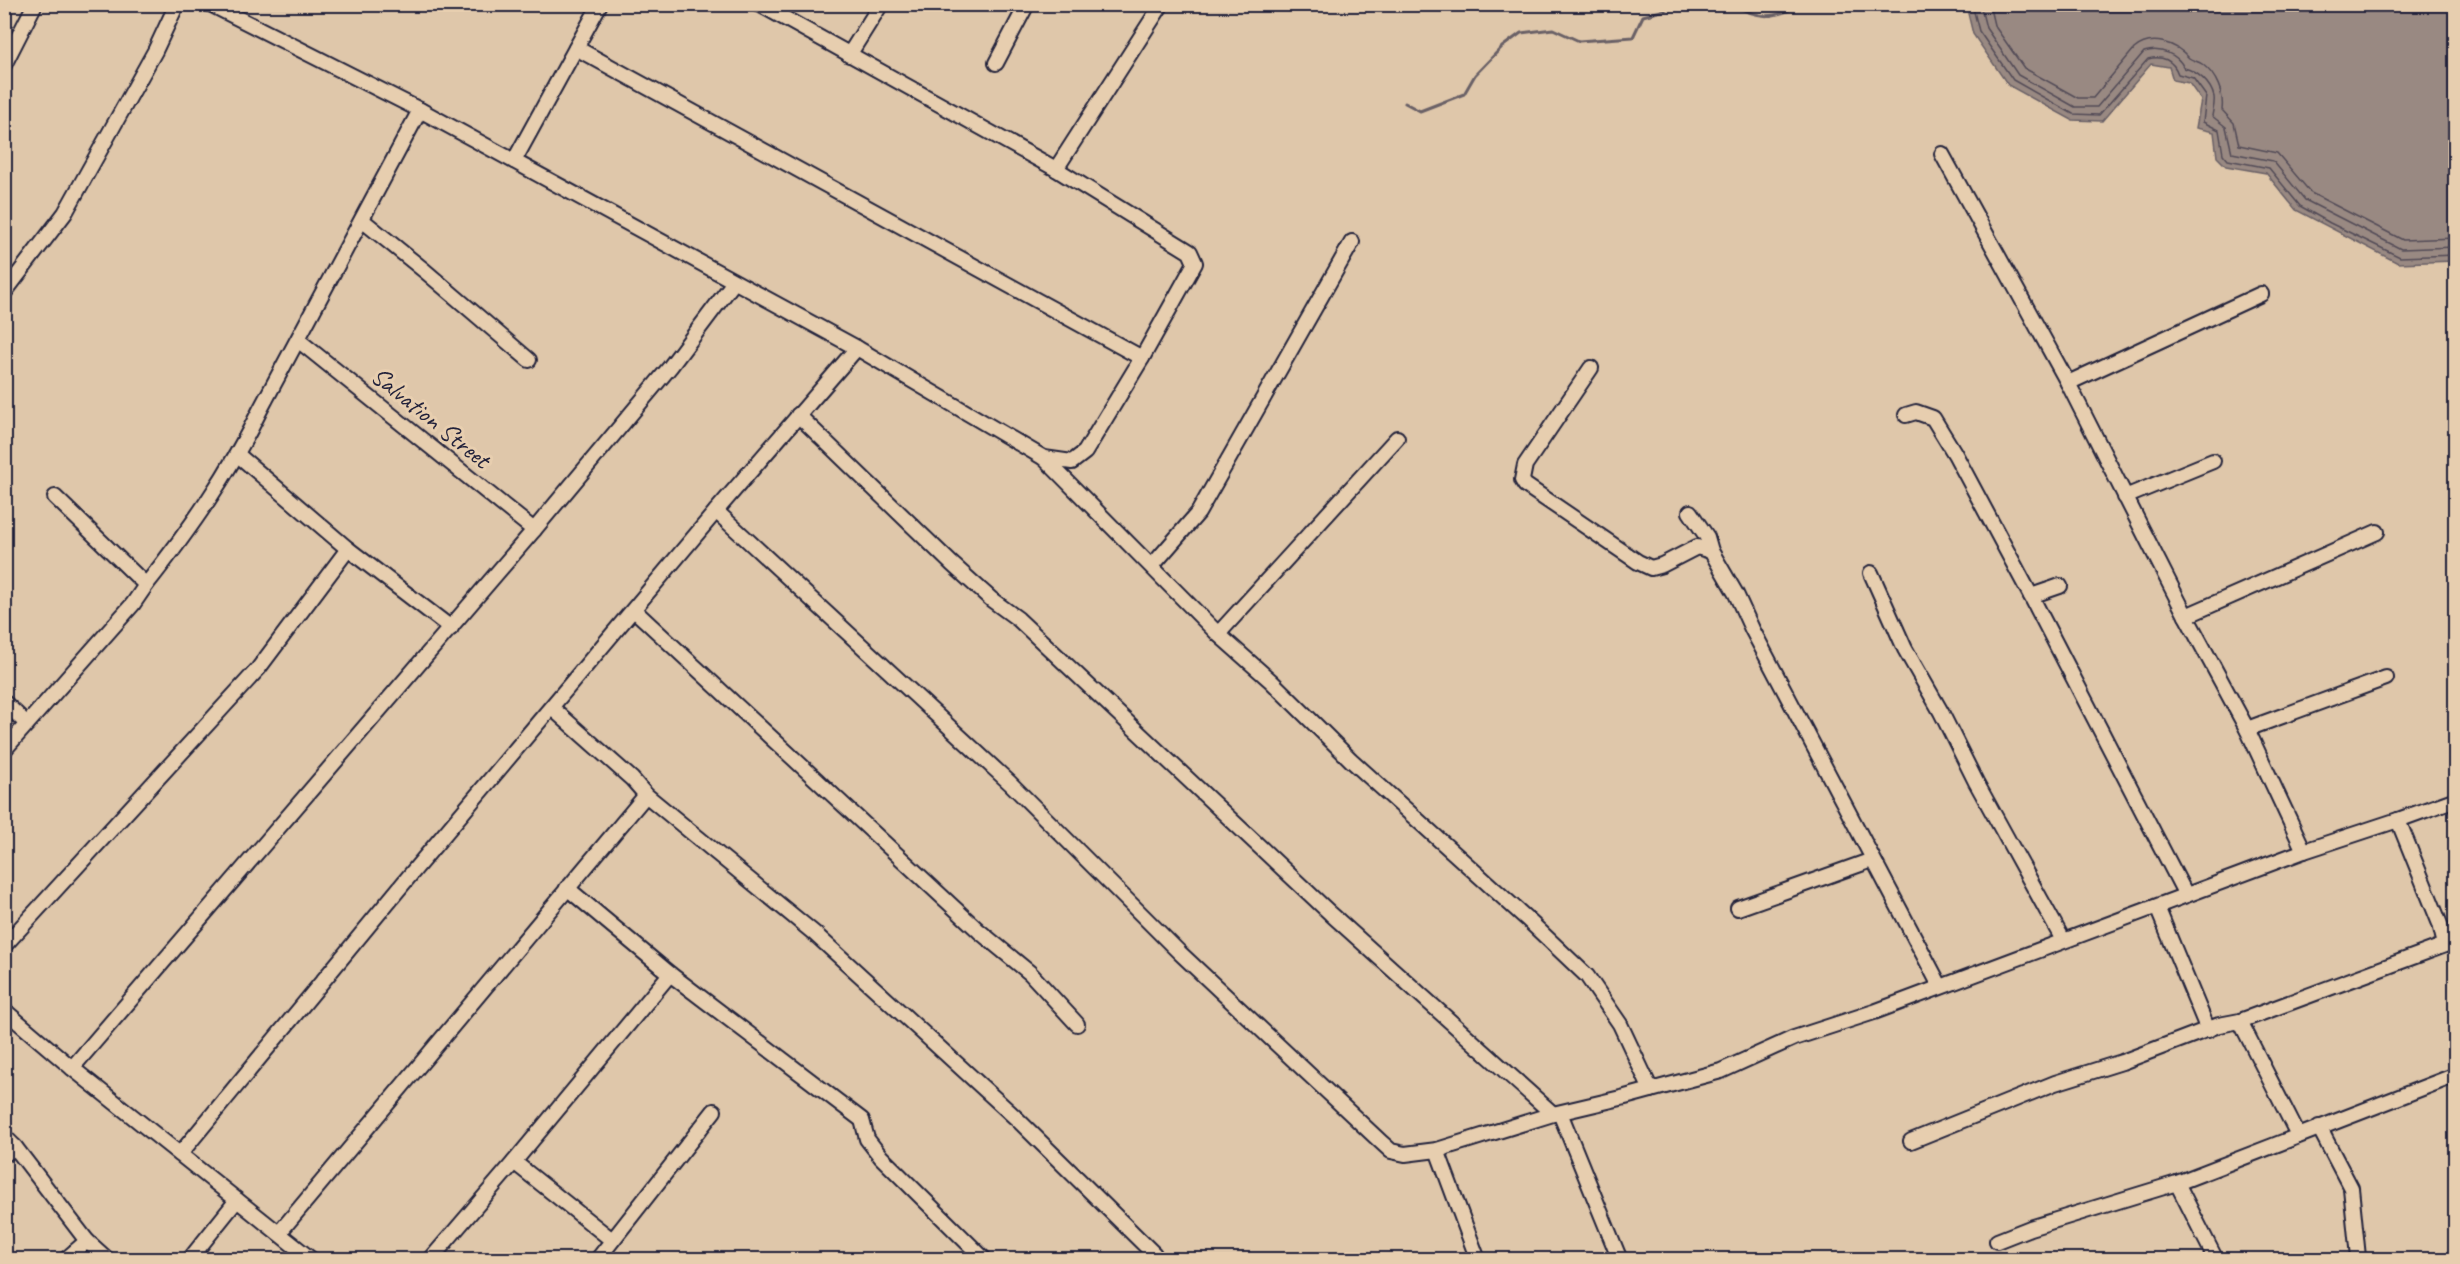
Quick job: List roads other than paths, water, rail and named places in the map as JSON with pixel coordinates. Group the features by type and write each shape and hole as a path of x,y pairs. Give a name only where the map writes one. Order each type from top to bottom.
{"street":[{"path":"4,65 35,4"},
{"path":"4,293 65,213 155,51 177,4"},
{"path":"210,4 420,110 857,348 1044,458 1218,634 1271,681 1351,760 1587,976 1620,1024 1651,1090"},
{"path":"514,162 600,4"},
{"path":"759,4 1056,168 1190,252 1195,263 1142,358 1085,452 1072,462 1044,458"},
{"path":"849,55 881,4"},
{"path":"996,63 1027,4"},
{"path":"1056,168 1162,4"},
{"path":"576,48 1142,358"},
{"path":"4,750 133,604 180,542 238,455 420,110"},
{"path":"1942,154 2068,383 2186,616 2247,729 2304,850"},
{"path":"362,220 529,360"},
{"path":"1152,566 1198,513 1352,242"},
{"path":"72,1068 534,530 670,367 734,282"},
{"path":"2068,383 2261,294"},
{"name":"Salvation Street","path":"298,340 534,530"},
{"path":"180,1154 716,511 857,348"},
{"path":"1591,368 1525,465 1522,480 1525,485 1638,562 1651,568 1662,565 1696,547 1711,551"},
{"path":"1906,415 1916,412 1933,418 1955,454 2186,895"},
{"path":"798,415 922,536 992,600 1018,619 1331,914 1556,1113 1620,1260"},
{"path":"1218,634 1397,438"},
{"path":"238,455 348,549 451,628"},
{"path":"2125,497 2213,461"},
{"path":"55,497 147,585"},
{"path":"716,511 1010,783 1180,953 1386,1147 1391,1151 1405,1154 1437,1150 1556,1113 1721,1071 1794,1038 1874,1012 2304,850 2456,799"},
{"path":"1690,512 1707,537 1711,551 1736,594 1872,860 1940,986"},
{"path":"2186,616 2377,532"},
{"path":"4,946 258,669 348,549"},
{"path":"1871,573 1905,650 1941,712 1976,782 2063,940"},
{"path":"2031,596 2060,586"},
{"path":"634,610 944,900 1030,973 1077,1024"},
{"path":"2247,729 2386,678"},
{"path":"4,702 27,724"},
{"path":"552,708 632,779 646,795 814,933 1016,1118 1154,1254"},
{"path":"279,1233 646,795"},
{"path":"1911,1141 2055,1083 2122,1062 2208,1029 2240,1021 2450,943 2440,924 2398,820"},
{"path":"1738,908 1872,860"},
{"path":"567,888 670,974 862,1120 867,1139 881,1157 985,1260"},
{"path":"2157,907 2208,1029"},
{"path":"430,1260 670,974"},
{"path":"4,1011 312,1260"},
{"path":"2240,1021 2298,1135"},
{"path":"1997,1241 2030,1228 2177,1183 2456,1075"},
{"path":"597,1260 714,1112"},
{"path":"2319,1127 2351,1188 2358,1257"},
{"path":"4,1136 10,1151 87,1241 108,1260"},
{"path":"1437,1150 1478,1260"},
{"path":"514,1162 612,1240"},
{"path":"2177,1183 2216,1260"},
{"path":"189,1260 237,1200"},
{"path":"65,1260 87,1241"}],"water":[{"path":"1966,5 2455,5 2455,261 2398,263 2296,210 2266,173 2226,166 2217,157 2214,132 2196,128 2201,100 2189,83 2173,80 2169,67 2151,64 2102,121 2072,120 2008,85 1973,34"}],"waterway":[{"path":"1405,103 1420,111 1464,94 1475,75 1502,47 1521,33 1553,29 1579,41 1633,37 1643,16 1665,10 1671,4"},
{"path":"1730,4 1751,13 1767,16 1783,13 1804,4"}]}
